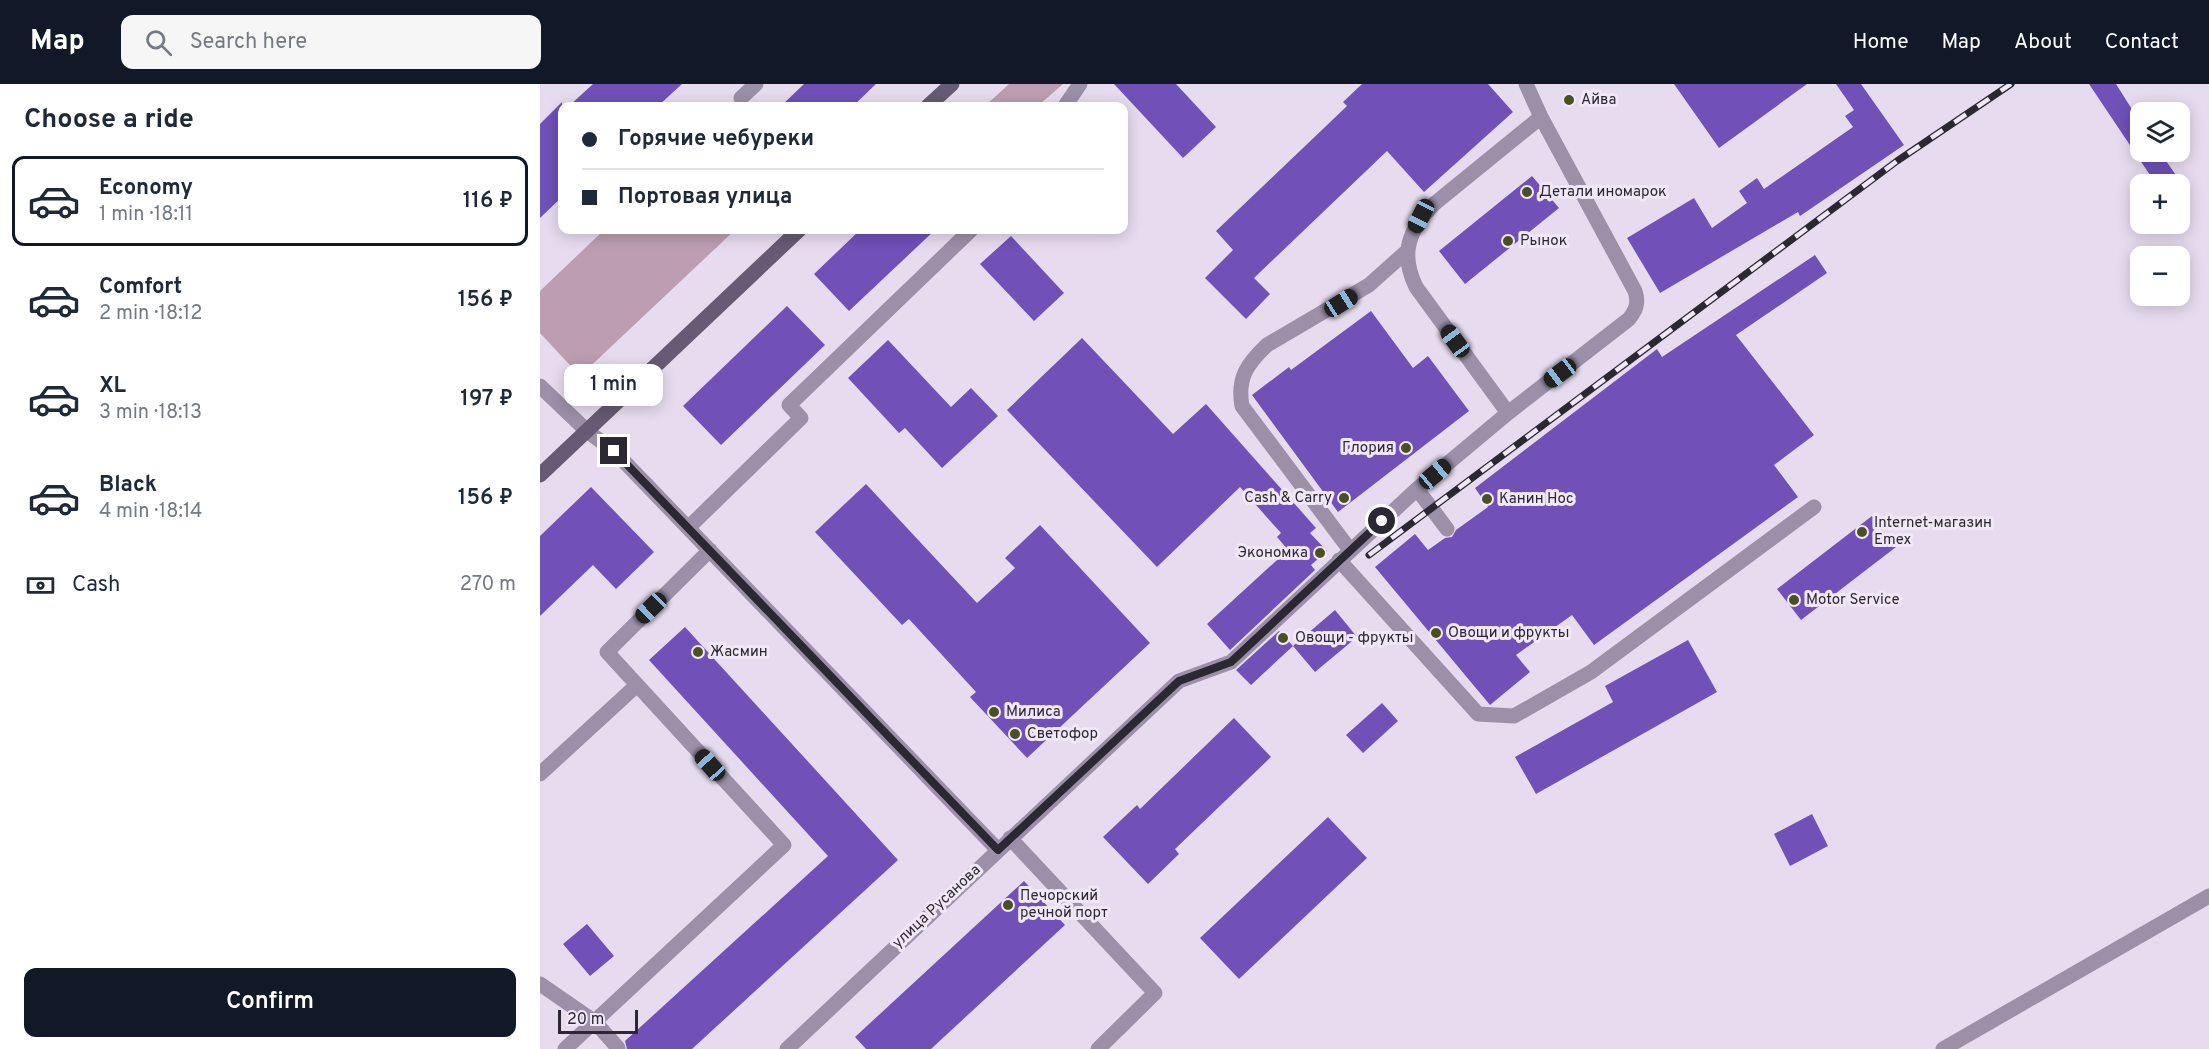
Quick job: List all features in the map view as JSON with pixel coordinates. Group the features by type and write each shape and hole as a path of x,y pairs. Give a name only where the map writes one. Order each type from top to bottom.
{"main road":[{"path":"932,102 952,84"},
{"path":"540,475 795,234"}],"street":[{"path":"741,98 756,84"},
{"path":"1068,102 1080,84"},
{"path":"1345,555 1417,489 1508,413 1629,319 1635,310 1638,300 1541,117 1526,84"},
{"path":"1541,117 1421,216 1406,252 1370,285 1267,345 1253,358 1244,374 1239,390 1242,406 1345,555 1478,714 1514,716 1591,672 1814,507"},
{"path":"688,528 801,418 789,405 967,234"},
{"path":"1406,252 1409,273 1416,287 1508,413"},
{"path":"540,386 587,431 614,451 998,850"},
{"path":"1417,489 1448,529"},
{"path":"565,1049 784,845 607,652 710,550"},
{"name":"улица Русанова","path":"787,1049 1179,681 1231,662 1345,555"},
{"path":"540,774 637,685"},
{"path":"1010,838 1155,993 1098,1049"},
{"path":"1943,1049 2209,896"},
{"path":"540,984 595,1022 618,1048"}],"shaded area":[{"path":"1009,84 1063,84 1043,102 989,102"},
{"path":"600,234 731,234 580,376 540,333 540,291"}],"building":[{"path":"593,84 682,84 662,102 573,102"},
{"path":"804,84 876,84 857,102 785,102"},
{"path":"1114,84 1176,84 1216,127 1183,158"},
{"path":"1362,84 1488,84 1513,112 1424,192 1387,151 1254,278 1270,294 1246,319 1205,278 1233,250 1216,231 1347,106 1343,102"},
{"path":"1674,84 1807,84 1719,148"},
{"path":"1836,84 1861,84 1904,145 1800,216 1798,212 1660,293 1627,238 1694,198 1712,228 1747,203 1739,191 1757,178 1764,189 1853,127 1845,116 1854,110"},
{"path":"2089,84 2116,84 2130,106 2130,145"},
{"path":"558,106 558,201 540,218 540,124"},
{"path":"2141,162 2167,162 2175,174 2149,174"},
{"path":"1532,176 1559,208 1465,284 1439,251"},
{"path":"856,234 931,234 849,311 814,274"},
{"path":"1011,236 1064,293 1034,321 980,264"},
{"path":"1815,255 1827,273 1736,335 1814,435 1774,465 1798,497 1594,645 1572,615 1516,655 1530,672 1490,705 1375,567 1415,534 1428,550 1445,538 1452,537 1456,530 1488,507 1475,488 1657,349 1662,357"},
{"path":"787,306 825,345 721,445 683,406"},
{"path":"1371,311 1413,368 1428,356 1469,411 1338,512 1252,395 1289,367 1291,370"},
{"path":"1082,338 1173,434 1206,404 1316,528 1310,533 1327,551 1311,565 1315,570 1230,650 1207,624 1288,550 1277,537 1281,533 1240,487 1157,567 1007,410"},
{"path":"888,340 951,407 971,388 998,416 942,468 905,428 899,433 848,378"},
{"path":"866,484 977,603 1015,568 1005,558 1040,525 1150,643 1027,758 970,697 976,692 909,619 902,625 815,532"},
{"path":"591,487 654,552 616,589 593,565 540,616 540,536"},
{"path":"1872,516 1896,547 1801,620 1777,589"},
{"path":"1335,610 1357,637 1315,672 1293,646"},
{"path":"685,627 898,860 692,1049 627,1049 625,1041 828,856 649,660"},
{"path":"1279,631 1293,646 1251,685 1236,670"},
{"path":"1688,640 1717,692 1536,794 1515,757 1613,702 1605,686"},
{"path":"1382,703 1398,721 1363,753 1346,735"},
{"path":"1234,718 1271,757 1175,849 1179,854 1148,884 1103,837 1137,805 1140,809"},
{"path":"1812,814 1828,846 1790,866 1774,834"},
{"path":"1328,817 1367,858 1239,979 1200,938"},
{"path":"1024,881 1065,925 931,1049 866,1049 855,1037"},
{"path":"587,924 614,956 590,976 563,944"}],"railway":[{"path":"1369,555 1897,161 2011,84"}],"place":[{"name":"Айва","path":"1569,100"},
{"name":"Детали иномарок","path":"1527,192"},
{"name":"Рынок","path":"1508,241"},
{"name":"Глория","path":"1406,448"},
{"name":"Cash & Carry","path":"1344,498"},
{"name":"Канин Нос","path":"1487,499"},
{"name":"Internet-магазин Emex","path":"1862,532"},
{"name":"Экономка","path":"1320,553"},
{"name":"Motor Service","path":"1794,600"},
{"name":"Овощи и фрукты","path":"1436,633"},
{"name":"Овощи - фрукты","path":"1283,638"},
{"name":"Жасмин","path":"698,652"},
{"name":"Милиса","path":"994,712"},
{"name":"Светофор","path":"1015,734"},
{"name":"Печорский речной порт","path":"1008,905"}],"route":[{"path":"614,451 998,850 1179,681 1231,662 1382,521"}]}
